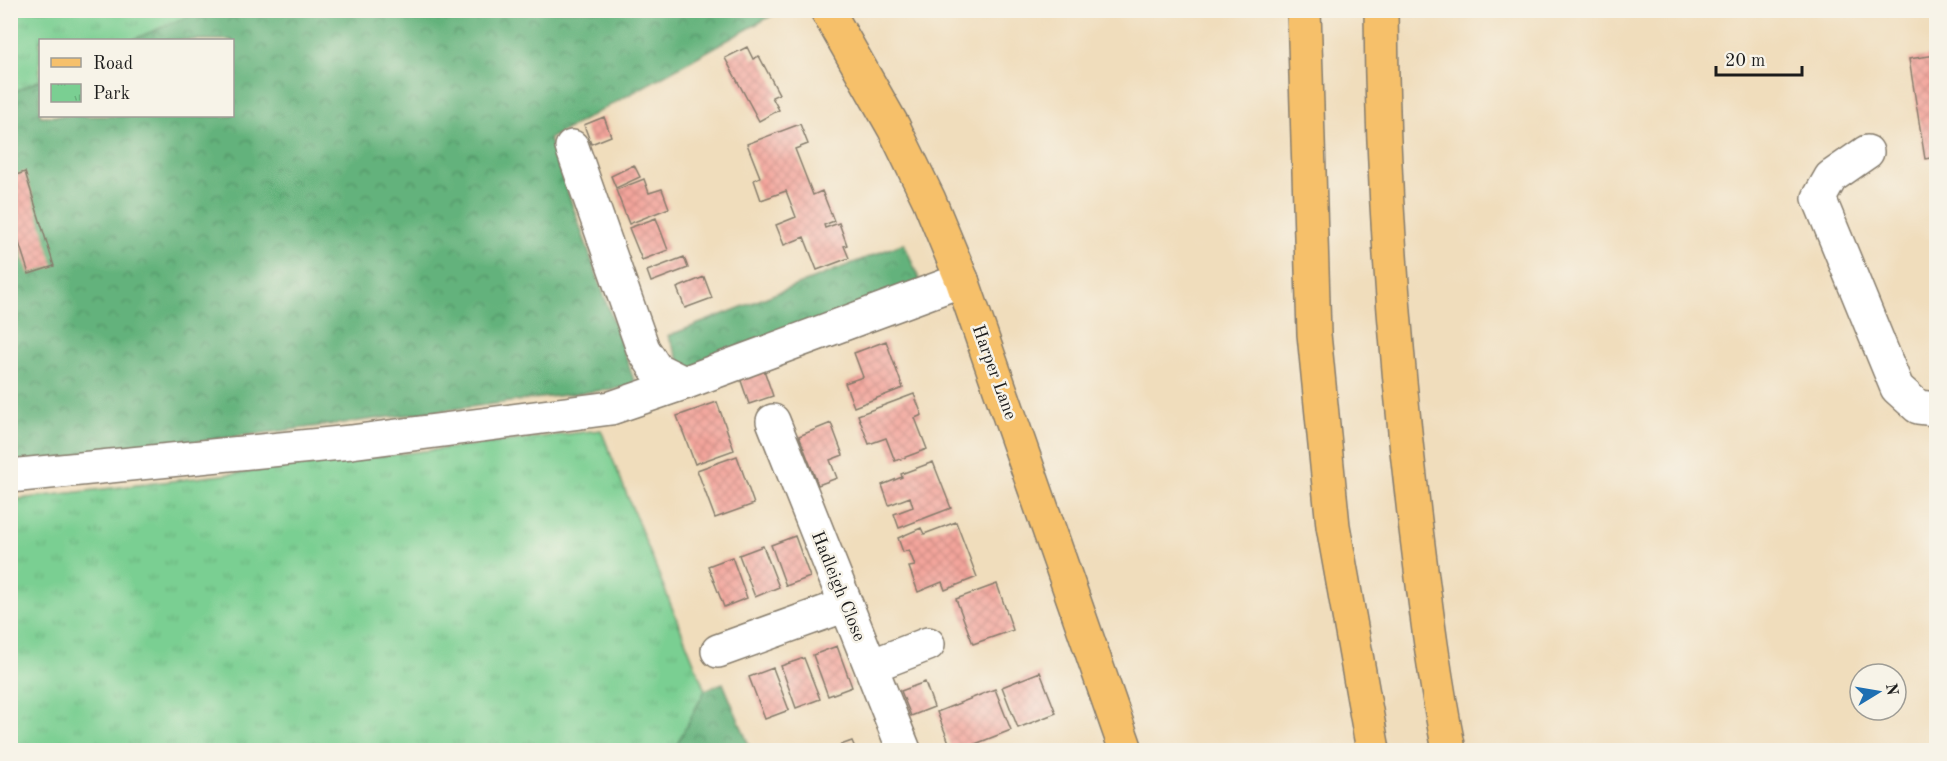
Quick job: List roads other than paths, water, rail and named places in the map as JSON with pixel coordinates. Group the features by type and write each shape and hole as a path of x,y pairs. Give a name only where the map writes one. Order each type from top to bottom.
{"main road":[{"name":"Harper Lane","path":"827,10 894,128 929,200 962,280 1126,750"},
{"path":"1304,10 1314,334 1333,526 1373,750"},
{"path":"1381,10 1381,83 1398,377 1435,680 1449,750"}],"street":[{"path":"572,147 643,349 656,369 684,383"},
{"path":"1867,152 1831,177 1819,198 1897,388 1918,407 1936,409"},
{"path":"10,476 351,442 611,408 962,280"},
{"name":"Hadleigh Close","path":"773,421 904,750"},
{"path":"718,651 846,605"},
{"path":"871,666 928,644"}]}
